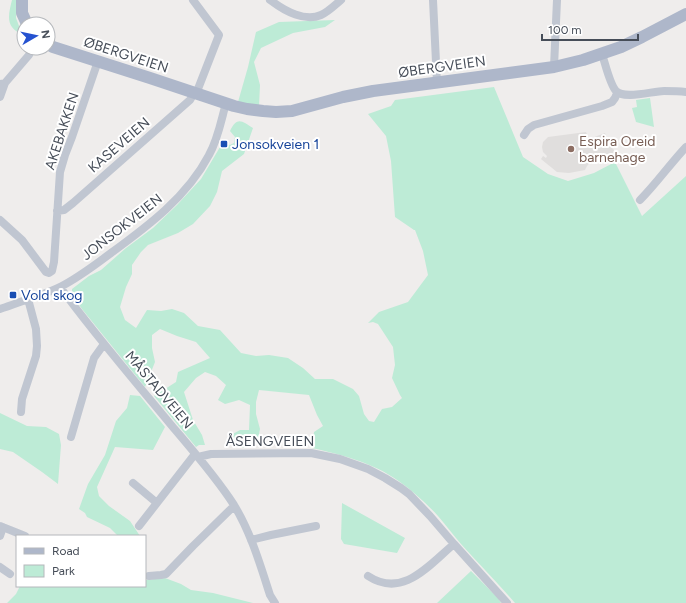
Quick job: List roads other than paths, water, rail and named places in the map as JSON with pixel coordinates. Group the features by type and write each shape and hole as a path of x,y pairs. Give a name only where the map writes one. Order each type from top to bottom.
{"main road":[{"path":"22,0 23,16"},
{"name":"ØBERGVEIEN","path":"56,48 247,110 276,112 292,111 361,93 554,67 583,60 621,47 642,38 686,14"}],"street":[{"path":"193,0 219,35 195,93"},
{"path":"270,0 289,12 305,17 312,17 323,14 341,0"},
{"path":"433,0 437,83"},
{"path":"554,67 557,0"},
{"path":"602,54 612,85 617,92 624,95 630,95 665,91 686,91"},
{"path":"0,97 3,84 27,56"},
{"name":"AKEBAKKEN","path":"0,220 22,240 46,272 52,272 60,172 98,61"},
{"path":"524,135 528,129 534,125 608,104 615,98 617,92"},
{"name":"KASEVEIEN","path":"57,211 64,210 73,203 190,100 195,93"},
{"name":"JONSOKVEIEN","path":"0,309 60,287 94,265 155,220 176,200 194,180 202,168 215,142 230,105"},
{"path":"640,200 686,147"},
{"name":"MÅSTADVEIEN","path":"60,287 104,344 216,479 234,506 251,540 270,595 275,603"},
{"path":"21,412 22,398 36,356 37,346 35,324 28,299"},
{"path":"71,437 94,358 104,344"},
{"name":"ÅSENGVEIEN","path":"197,455 312,453 340,459 368,469 409,494 507,603"},
{"path":"139,526 197,455"},
{"path":"133,483 157,503"},
{"path":"149,576 166,574 234,506"},
{"path":"251,540 316,526"},
{"path":"0,536 2,527 22,535"},
{"path":"368,576 375,581 386,583 405,581 420,572 454,544"},
{"path":"0,567 10,574"}],"place":[{"name":"Jonsokveien 1","path":"224,144"},
{"name":"Espira Oreid barnehage","path":"571,149"},
{"name":"Vold skog","path":"13,295"}]}
